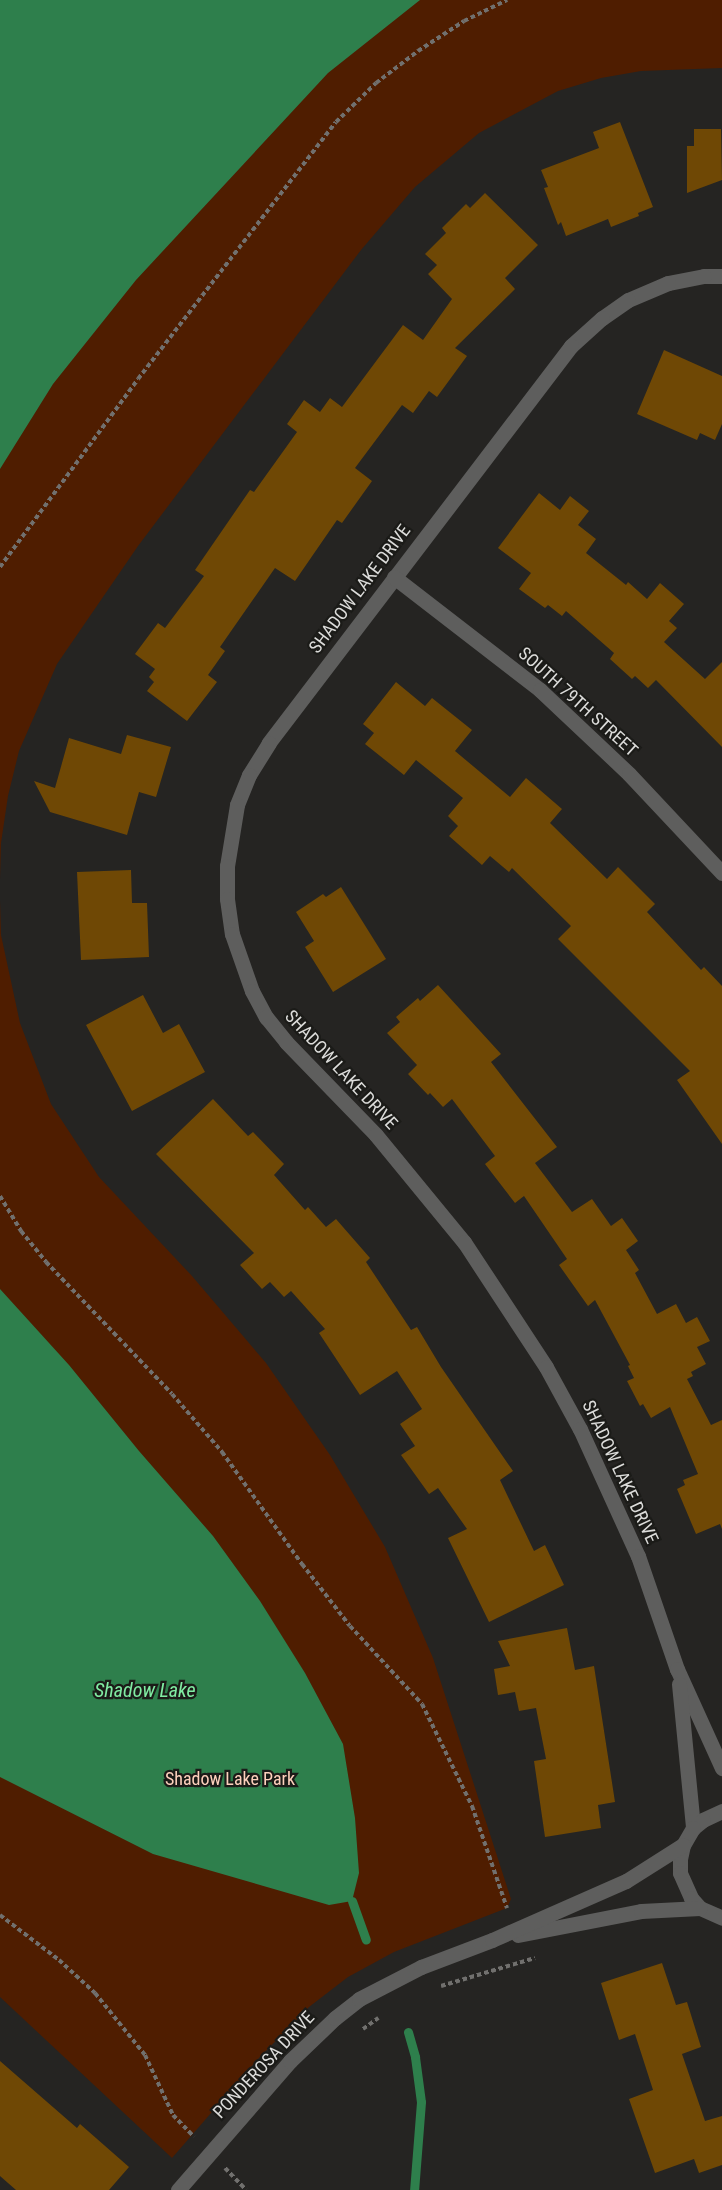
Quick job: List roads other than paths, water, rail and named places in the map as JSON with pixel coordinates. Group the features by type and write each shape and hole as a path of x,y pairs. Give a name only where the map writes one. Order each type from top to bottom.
{"street":[{"name":"SHADOW LAKE DRIVE","path":"722,276 704,276 668,283 628,300 602,318 579,339 542,380 268,743 249,775 237,805 227,866 227,900 232,934 252,991 266,1017 286,1042 346,1102 422,1189 464,1242 546,1367 580,1429 618,1509 638,1556 677,1670 722,1768"},
{"name":"SOUTH 79TH STREET","path":"394,577 540,690 629,774 722,873"},
{"name":"SHADOW LAKE DRIVE","path":"677,1670 693,1828"},
{"path":"722,1811 713,1814 693,1828 683,1845 680,1859 684,1886 700,1908 722,1918"},
{"name":"PONDEROSA DRIVE","path":"178,2190 290,2061 335,2018 359,1999 393,1980 450,1954 492,1940 626,1881 683,1845"},
{"name":"PONDEROSA DRIVE","path":"492,1940 641,1911 700,1908"}],"water":[{"path":"0,0 420,0 328,73 136,280 53,384 0,469"},
{"name":"Shadow Lake","path":"0,1289 69,1365 139,1451 213,1536 260,1601 305,1673 343,1744 355,1818 359,1873 352,1901 329,1905 153,1854 0,1777"}],"waterway":[{"path":"352,1901 366,1940"},
{"path":"408,2032 415,2057 421,2102 414,2190"}],"park label":[{"name":"Shadow Lake Park","path":"230,1779"}]}
